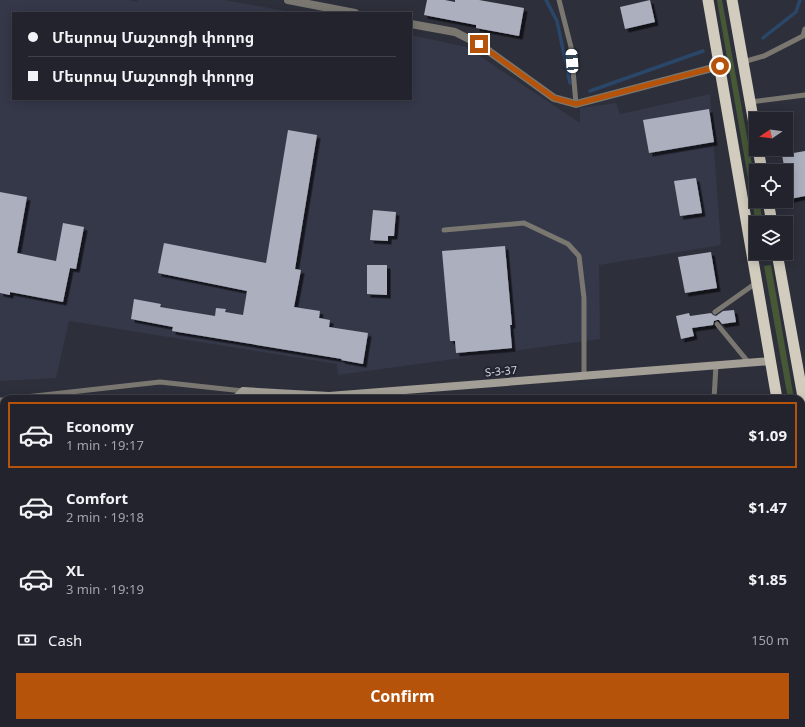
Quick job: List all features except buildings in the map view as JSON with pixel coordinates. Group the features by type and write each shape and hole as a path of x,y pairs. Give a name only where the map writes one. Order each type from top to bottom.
{"highway":[{"path":"708,0 749,221"},
{"path":"732,0 752,112"},
{"path":"755,260 757,282 777,395"},
{"path":"778,260 803,395"}],"main road":[{"name":"Տ-3-37","path":"342,395 771,361"},
{"name":"Տ-3-37","path":"243,391 312,395"},
{"path":"239,395 243,391"}],"street":[{"path":"288,0 351,12"},
{"path":"412,24 455,32 479,44 554,98 576,104 720,66"}],"lane":[{"path":"559,0 571,46 576,104"},
{"path":"743,62 764,56 803,36 805,29"},
{"path":"750,102 805,95"},
{"path":"444,230 524,223 568,244 579,256 584,298 584,376"},
{"path":"715,312 757,282"},
{"path":"716,324 749,363"},
{"path":"714,395 716,365"},
{"path":"44,395 160,382 243,391"}],"shaded area":[{"path":"0,0 129,0 137,2 137,0 225,0 291,12 12,12 12,100 412,100 412,35 466,47 580,123 580,108 616,103 620,114 710,94 721,245 599,265 600,339 338,375 337,364 69,321 56,378 0,381"}],"green space":[{"path":"717,0 722,0 749,148 749,156 751,156 752,164 749,164 749,184"},
{"path":"753,208 760,208 762,216 755,216"},
{"path":"771,265 793,395 787,395 764,266"}],"waterway":[{"path":"546,0 557,21 570,83"},
{"path":"763,38 796,12 800,0"},
{"path":"590,91 703,51"}],"route":[{"path":"479,44 554,98 576,104 720,66"}]}
